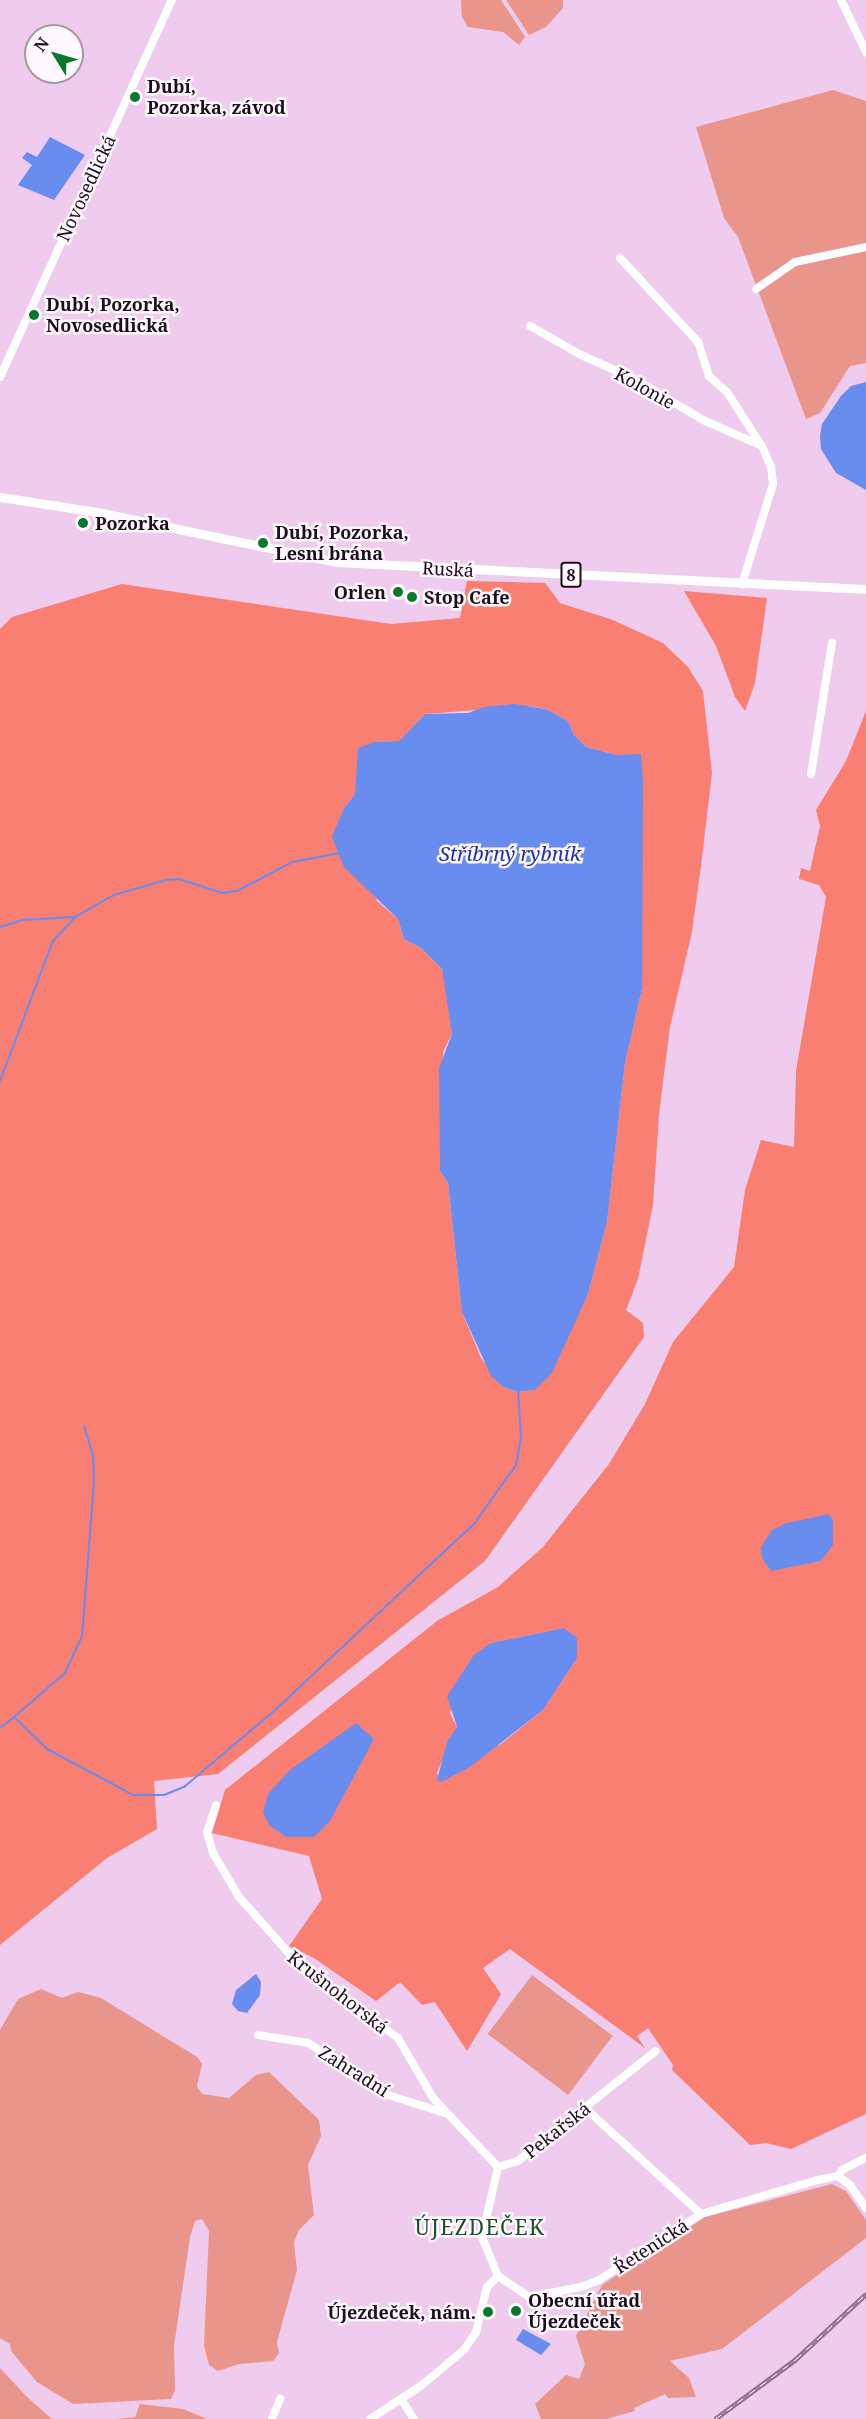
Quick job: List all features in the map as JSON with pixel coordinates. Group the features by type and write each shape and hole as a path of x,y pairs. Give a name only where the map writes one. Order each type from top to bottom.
{"main road":[{"name":"Ruská","path":"0,497 97,512 328,561 866,589"}],"street":[{"name":"Novosedlická","path":"0,377 172,0"},
{"path":"841,0 866,52"},
{"path":"756,289 795,262 866,247"},
{"path":"620,258 698,342 709,376 727,392 762,446 771,467 773,484 742,584"},
{"name":"Kolonie","path":"530,326 581,355 635,379 703,420 762,446"},
{"path":"811,774 832,643"},
{"name":"Krušnohorská","path":"216,1805 207,1833 213,1853 239,1897 303,1968 398,2038 433,2098 498,2168"},
{"name":"Zahradní","path":"258,2035 308,2043 388,2095 448,2114"},
{"name":"Pekařská","path":"498,2168 518,2161 656,2051"},
{"name":"Řetenická","path":"585,2108 701,2214"},
{"name":"Řetenická","path":"498,2276 531,2297 596,2281 701,2214 838,2176 842,2170 866,2158"},
{"path":"370,2419 401,2399 464,2350 476,2332 488,2287 498,2276 482,2237 498,2168"},
{"path":"838,2176 850,2186 866,2208"},
{"path":"274,2418 280,2399"},
{"path":"401,2399 414,2419"}],"shaded area":[{"path":"461,0 501,0 525,37 519,45 503,32 468,27 462,17"},
{"path":"506,0 563,0 563,8 546,27 529,35"},
{"path":"833,90 866,101 866,363 850,366 820,413 806,419 738,237 724,218 696,127"},
{"path":"467,581 545,583 560,603 613,620 663,643 688,667 703,691 712,773 701,866 692,932 670,1027 659,1114 653,1205 638,1279 626,1310 643,1323 644,1337 485,1561 218,1774 154,1781 157,1829 107,1858 0,1945 0,629 12,617 122,584 391,624 460,618","holes":["529,706 546,709 568,721 574,735 586,747 617,755 641,755 642,989 625,1063 607,1222 588,1294 535,1390 518,1392 503,1387 481,1358 462,1312 448,1183 440,1171 443,1052 452,1034 447,985 442,969 421,948 404,939 398,919 377,901 344,808 355,794 374,742 399,741 425,714"]},
{"path":"684,591 767,598 755,683 745,711 735,697 716,646"},
{"path":"866,711 866,2114 791,2149 766,2143 750,2145 672,2070 673,2065 648,2028 637,2036 645,2048 510,1949 483,1968 501,1994 467,2051 435,2002 422,2005 400,1982 376,2001 314,1958 289,1946 322,1899 309,1856 212,1833 225,1790 437,1621 498,1587 543,1547 609,1464 645,1404 673,1342 734,1267 745,1190 761,1140 794,1147 796,1071 826,897 819,885 799,879 801,868 810,871 820,826 816,810 846,761","holes":["772,1531 821,1561 804,1564","564,1628 577,1658 543,1710 501,1744 436,1775 457,1727 450,1713 491,1643"]},
{"path":"532,1975 613,2036 568,2095 487,2034"},
{"path":"41,1989 62,1998 78,1992 101,1998 197,2057 202,2064 197,2086 202,2094 229,2098 256,2075 269,2072 319,2120 321,2136 308,2165 314,2215 299,2230 294,2242 297,2270 277,2342 279,2353 273,2361 239,2364 218,2371 209,2365 204,2346 209,2231 202,2219 195,2221 190,2237 174,2346 175,2390 171,2399 73,2404 37,2382 11,2351 10,2344 0,2338 0,2030 18,1999"},
{"path":"832,2184 846,2191 866,2220 866,2238 722,2349 670,2361 689,2378 696,2397 668,2398 665,2394 634,2408 635,2411 606,2419 541,2419 535,2404 566,2375 579,2379 585,2364 576,2336 602,2285 705,2217"},
{"path":"0,2368 27,2397 52,2419 0,2419"},
{"path":"140,2404 183,2409 207,2419 116,2419 135,2417"}],"water":[{"path":"50,137 85,155 54,200 18,185 32,165 22,158 27,152 37,157"},
{"path":"866,382 866,490 836,473 821,449 820,436 822,424 841,396 851,386"},
{"name":"Stříbrný rybník","path":"514,704 546,709 568,721 574,735 586,747 617,755 641,754 643,782 642,989 625,1063 607,1222 588,1294 552,1373 535,1390 518,1392 503,1387 491,1376 462,1312 448,1183 440,1171 439,1068 452,1034 442,969 421,948 404,939 398,919 344,867 332,837 344,808 355,794 358,748 374,742 399,741 425,714 468,713 484,707"},
{"path":"829,1514 833,1520 833,1545 821,1561 771,1571 762,1558 761,1547 772,1530 787,1523"},
{"path":"564,1628 577,1638 577,1658 543,1710 470,1767 441,1782 437,1780 447,1742 457,1727 447,1696 474,1655 491,1643"},
{"path":"356,1723 374,1739 330,1821 314,1837 286,1837 269,1825 263,1813 268,1794 290,1770"},
{"path":"256,1974 261,1982 260,1995 247,2013 238,2011 232,2004 236,1990"},
{"path":"523,2329 551,2344 541,2355 516,2340"}],"waterway":[{"path":"0,1081 53,941 75,917 114,895 166,880 179,879 222,893 237,891 292,862 340,853"},
{"path":"0,927 23,920 74,917"},
{"path":"84,1426 93,1455 94,1481 82,1636 65,1673 14,1717 47,1749 133,1795 164,1795 184,1787 275,1710 474,1524 516,1465 521,1437 518,1391"},
{"path":"0,1728 14,1717"}],"railway":[{"path":"715,2419 796,2359 866,2294"}],"place":[{"name":"Dubí, Pozorka, závod","path":"135,97"},
{"name":"Dubí, Pozorka, Novosedlická","path":"34,315"},
{"name":"Pozorka","path":"83,523"},
{"name":"Dubí, Pozorka, Lesní brána","path":"263,543"},
{"name":"Orlen","path":"398,592"},
{"name":"Stop Cafe","path":"412,597"},
{"name":"Obecní úřad Újezdeček","path":"516,2311"},
{"name":"Újezdeček, nám.","path":"488,2312"}],"district":[{"name":"ÚJEZDEČEK","path":"480,2227"}]}
